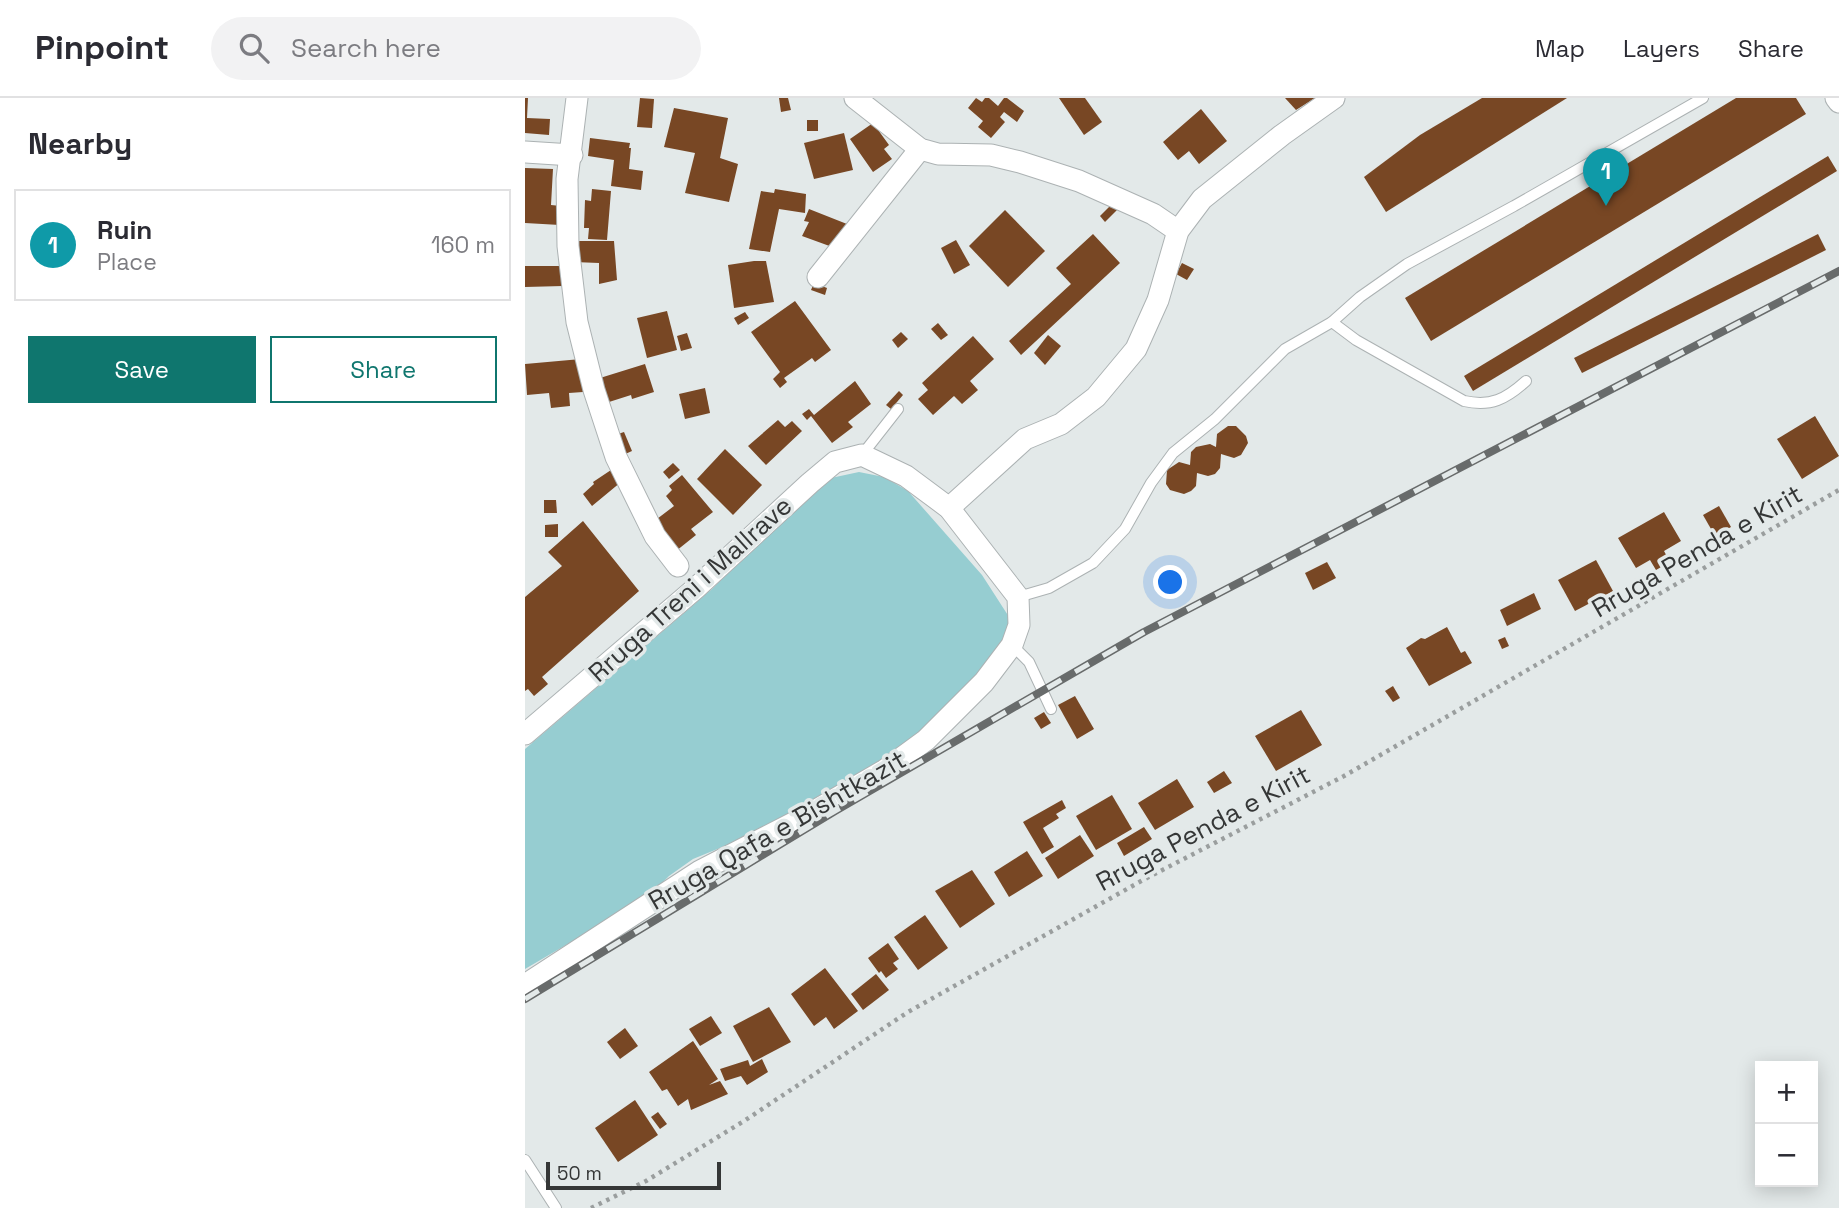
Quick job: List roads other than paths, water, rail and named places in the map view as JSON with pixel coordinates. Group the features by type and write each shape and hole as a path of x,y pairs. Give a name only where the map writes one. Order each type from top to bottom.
{"street":[{"name":"Rruga Treni i Mallrave","path":"577,98 567,179 568,246 577,322 594,390 616,457 655,536 678,566"},
{"path":"855,98 920,149 938,154 991,155 1020,162 1079,181 1153,214 1178,231"},
{"path":"949,508 1025,439 1061,424 1096,397 1136,349 1158,300 1178,231 1202,199 1282,135 1334,98"},
{"path":"818,277 920,149"},
{"path":"525,152 572,155"},
{"name":"Rruga Treni i Mallrave","path":"525,734 696,588 810,482 835,462 862,455"},
{"path":"862,455 906,476 949,508 1018,597"},
{"name":"Rruga Qafa e Bishtkazit","path":"525,985 700,871 801,819 885,770 926,740 984,682 1012,645 1019,625 1018,597"}],"lane":[{"path":"1018,597 1049,588 1093,563 1125,529 1151,483 1173,453 1215,419 1285,349 1332,321 1360,297 1407,264 1703,98"},
{"path":"1332,321 1356,340 1464,401 1481,405 1500,400 1526,381"},
{"path":"862,455 898,409"},
{"path":"1012,645 1029,662 1051,709"},
{"path":"525,1160 556,1208"}],"railway":[{"path":"525,999 835,811 1144,632 1839,271"}],"place":[{"name":"Ruin","path":"1606,206"}]}
